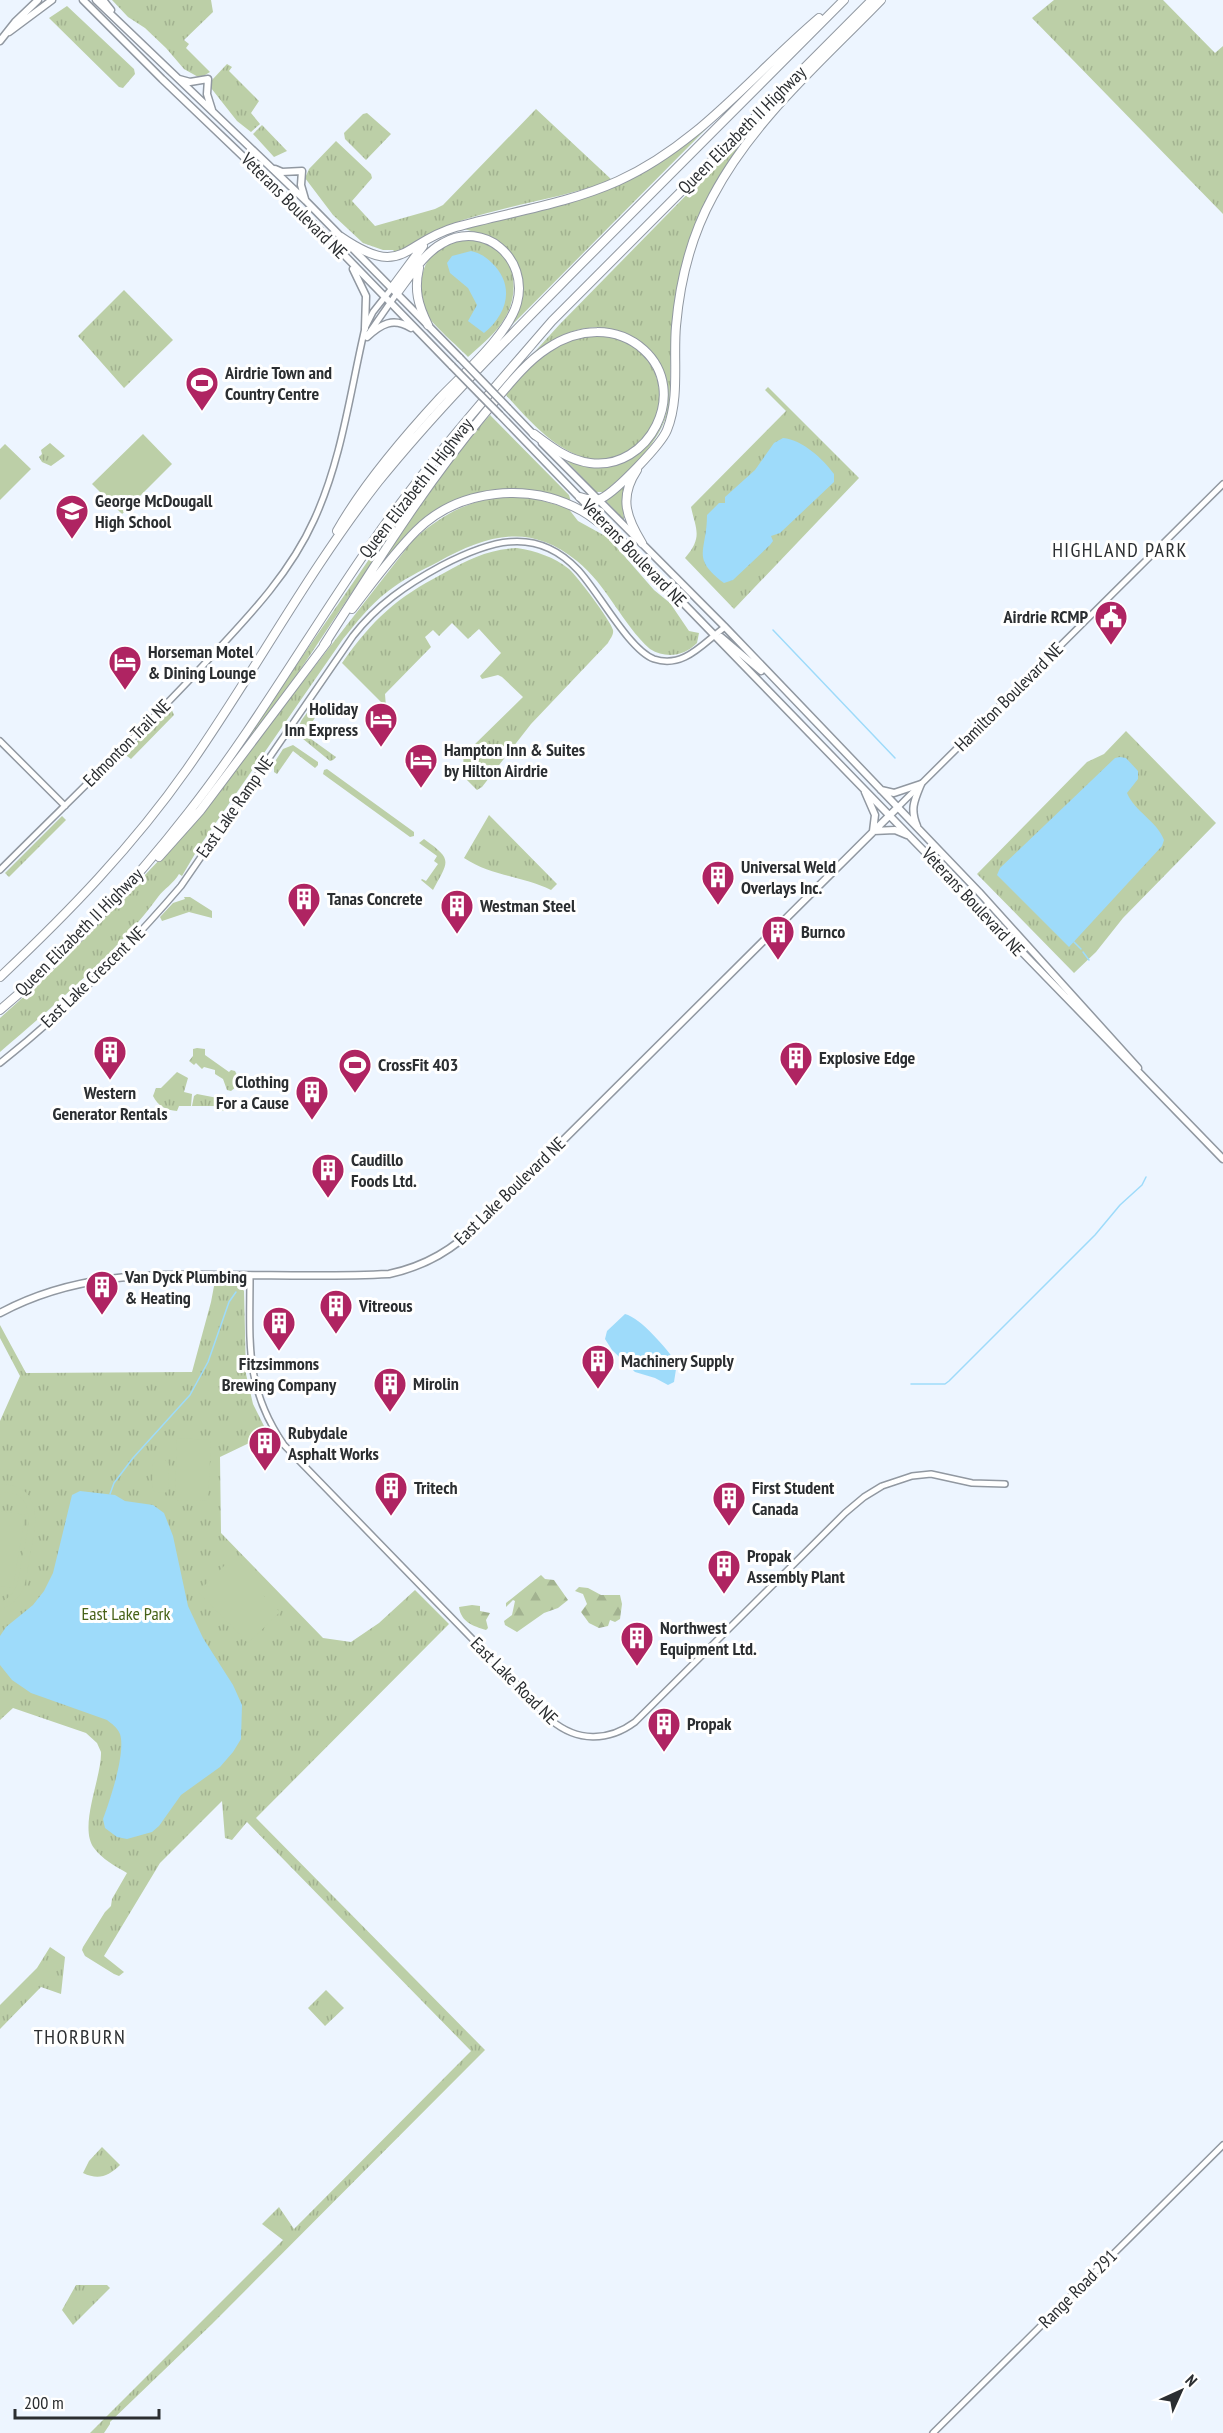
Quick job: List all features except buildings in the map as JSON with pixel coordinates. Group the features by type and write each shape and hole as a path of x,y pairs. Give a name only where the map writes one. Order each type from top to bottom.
{"highway":[{"path":"341,237 362,251 385,257 406,253 448,230 586,194 618,182 652,164 697,131 843,0"},
{"name":"Queen Elizabeth II Highway","path":"0,977 67,913 148,821 186,771 225,713 316,569 376,485 444,405 843,0"},
{"name":"Queen Elizabeth II Highway","path":"0,1010 86,930 121,893 189,812 370,545 507,373 552,321 872,0"},
{"path":"642,543 630,524 625,500 632,477 663,436 672,412 676,326 682,278 694,236 736,156 769,116 881,0"},
{"path":"316,569 342,522 372,481 423,417 503,330 515,308 519,289 515,265 503,249 483,238 465,236 448,240 436,247 394,291"},
{"path":"394,291 429,241"},
{"path":"420,264 416,292 428,325"},
{"path":"324,645 405,518 435,476 508,386 537,356 562,340 583,332 600,331 617,334 631,341 652,359 662,382 662,411 652,434 634,453 621,460 591,464 575,460 559,452 534,434"},
{"path":"580,497 598,500 605,496 647,457"},
{"path":"121,893 200,811 382,569 417,530 438,513 459,502 487,495 509,493 549,498 581,511 622,541"}],"main road":[{"path":"8,32 38,0"},
{"path":"0,40 52,0"},
{"path":"46,5 58,0"},
{"name":"Veterans Boulevard NE","path":"96,0 306,201 725,627 979,892 1178,1113"},
{"path":"103,0 121,25"},
{"name":"Veterans Boulevard NE","path":"84,2 349,260 1223,1159"},
{"path":"176,78 190,82 208,79 207,94 214,113"},
{"path":"272,168 282,172 302,171 301,185 306,201"},
{"path":"349,260 364,291 365,328"},
{"path":"367,337 378,327 392,322 405,324 421,334"},
{"path":"714,635 726,641 782,687"},
{"path":"877,788 894,792 921,784"},
{"path":"918,830 912,815 912,805 921,784"},
{"path":"863,787 875,815 872,831 896,830 910,836"},
{"name":"East Lake Boulevard NE","path":"0,1312 41,1294 98,1279 144,1275 389,1274 429,1261 453,1247 480,1223 897,808"}],"street":[{"name":"Edmonton Trail NE","path":"0,870 169,701 239,627 290,565 313,523 334,466 365,328 394,291"},
{"name":"Edmonton Trail NE","path":"359,351 387,300"},
{"name":"Hamilton Boulevard NE","path":"897,808 1223,484"},
{"name":"East Lake Ramp NE","path":"181,886 362,625 379,607 404,588 472,550 488,544 509,542 531,544 558,554 579,571 635,644 654,658 672,661 688,657 725,627"},
{"path":"0,741 64,806"},
{"name":"East Lake Crescent NE","path":"0,1063 46,1024 108,965 181,886"},
{"name":"East Lake Road NE","path":"250,1275 250,1356 253,1378 264,1413 284,1445 550,1720 575,1734 602,1737 621,1731 635,1722 845,1513 864,1497 899,1479 931,1474 972,1483 1005,1484"},
{"name":"Range Road 291","path":"933,2433 1223,2145"}],"green space":[{"path":"112,0 211,0 213,12 184,40 189,44 186,48 210,72 200,78 184,69 166,48 145,28 128,17"},
{"path":"1054,0 1163,0 1215,53 1223,46 1223,214 1032,18"},
{"path":"67,6 134,69 135,74 123,88 119,87 49,18"},
{"path":"227,64 232,67 229,71 259,101 251,113 260,124 251,132 237,121 211,88 212,80"},
{"path":"536,109 612,180 575,192 463,220 396,253 393,250 383,250 363,243 333,215 305,178 309,169 336,141 371,174 372,178 352,201 375,226 435,209 443,205"},
{"path":"367,113 391,134 366,160 345,139 344,133 363,114"},
{"path":"262,125 287,151 274,157 253,134"},
{"path":"708,125 511,326 521,291 518,263 499,243 484,235 464,229 572,200 626,181"},
{"path":"753,127 754,129 738,149 710,193 689,240 676,290 671,339 669,408 665,421 652,444 634,465 604,492 596,492 563,457 583,465 597,467 619,463 639,452 659,431 667,408 666,384 657,361 641,343 619,331 592,328 563,335 529,358"},
{"path":"464,238 488,243 502,253 511,270 514,289 510,308 498,328 468,357 429,318 421,293 427,262 438,250"},
{"path":"124,290 173,340 124,388 78,336"},
{"path":"602,334 624,341 636,348 652,366 659,387 658,407 652,427 640,443 623,455 604,460 582,457 549,439 504,393 537,361 558,346"},
{"path":"768,387 859,478 734,609 685,558 691,551 697,533 691,507 786,411 765,390"},
{"path":"490,415 569,495 571,502 539,492 522,490 505,489 472,494 435,513 385,559 384,556 435,483"},
{"path":"143,434 172,464 122,514 92,484"},
{"path":"50,443 65,456 51,466 42,462 39,457 42,454 41,450"},
{"path":"5,444 31,469 0,500 0,449"},
{"path":"627,479 622,497 624,520 605,500"},
{"path":"507,496 536,499 568,508 578,521 607,537 654,590 670,603 689,631 699,633 697,643 675,655 662,654 650,649 631,628 597,581 577,561 542,541 525,537 508,537 474,545 405,580 375,602 343,639 199,847 182,876 179,874 104,958 0,1052 0,1018 61,963 184,834 413,540 435,522 457,510 480,501"},
{"path":"396,520 399,522 286,691 235,760 225,769"},
{"path":"517,548 545,555 569,569 611,625 613,634 608,643 531,724 482,787 477,790 464,777 463,751 470,745 473,746 523,697 498,675 482,679 480,676 501,653 479,629 468,639 452,623 439,636 433,630 425,637 431,647 385,694 386,707 342,663 375,622 412,591 471,559 488,553"},
{"path":"318,703 323,706 304,734 336,757 330,761 297,734 304,717"},
{"path":"171,708 174,715 131,759 127,756 128,750"},
{"path":"1126,731 1216,823 1123,918 1096,952 1074,973 977,874 1087,762 1104,754"},
{"path":"293,745 318,762 318,765 315,768 293,751 277,774 274,772 274,763 283,749"},
{"path":"327,769 414,832 414,836 410,837 323,774"},
{"path":"489,815 557,884 551,890 485,869 464,858"},
{"path":"62,816 66,820 9,877 5,873"},
{"path":"424,839 444,856 445,861 445,866 433,890 421,880 426,881 438,864 434,861 437,856 419,843"},
{"path":"184,897 190,897 212,911 212,918 189,912 162,921 160,917 173,903 185,899"},
{"path":"193,1049 205,1049 205,1055 229,1072 235,1071 238,1077 236,1087 231,1091 227,1090 223,1079 215,1074 215,1070 204,1067 202,1069 196,1063 194,1065 189,1061 193,1056"},
{"path":"177,1072 188,1078 184,1092 192,1094 191,1106 179,1106 177,1111 163,1107 153,1096 156,1088 161,1088"},
{"path":"197,1094 228,1100 232,1104 227,1111 223,1111 219,1106 192,1106 194,1096"},
{"name":"East Lake Park","path":"215,1281 237,1282 244,1291 246,1374 253,1404 268,1434 220,1457 221,1533 323,1638 351,1642 379,1623 415,1590 449,1624 256,1818 485,2050 212,2324 110,2422 104,2433 90,2433 283,2240 262,2224 279,2207 294,2229 471,2051 247,1822 232,1840 225,1838 222,1801 160,1863 104,1956 124,1972 119,1976 114,1974 85,1956 83,1947 111,1906 112,1899 127,1873 101,1856 90,1839 89,1815 101,1752 97,1743 86,1733 13,1708 0,1720 0,1421 20,1376 0,1338 0,1325 26,1373 192,1372"},
{"path":"177,1438 211,1440 208,1501 175,1500"},
{"path":"156,1461 166,1461 169,1464 168,1489 165,1493 155,1492 152,1489 153,1464"},
{"path":"0,1485 18,1487 27,1493 35,1511 35,1522 24,1587 15,1601 0,1610 0,1602 10,1596 18,1583 28,1526 26,1506 21,1498 13,1493 0,1492"},
{"path":"0,1511 25,1515 13,1588 0,1586"},
{"path":"229,1561 280,1612 248,1643 198,1592"},
{"path":"541,1575 545,1579 554,1580 568,1600 517,1632 505,1625 504,1621 512,1615 515,1601 513,1600 506,1607 506,1603"},
{"path":"579,1587 588,1588 601,1595 620,1595 622,1604 620,1619 615,1622 610,1620 608,1626 599,1628 589,1623 581,1612 587,1604 583,1594 575,1591"},
{"path":"480,1606 480,1611 490,1613 486,1620 488,1628 486,1630 472,1625 462,1616 459,1607"},
{"path":"50,1947 65,1957 61,1994 41,1987 0,2029 0,2005 37,1968"},
{"path":"326,1990 344,2008 325,2026 308,2008"},
{"path":"102,2147 120,2165 103,2176 83,2173 89,2161"},
{"path":"76,2285 107,2285 110,2288 73,2325 62,2310"}],"water":[{"path":"471,251 492,263 504,281 506,290 506,299 499,317 484,333 468,321 477,305 468,288 450,273 447,263 452,256"},
{"path":"783,438 805,446 824,462 834,474 834,482 780,533 771,536 773,541 770,545 733,580 724,583 707,567 704,560 707,515 719,503 725,503 725,497 755,470 774,443"},
{"path":"1115,758 1126,758 1138,771 1138,779 1127,793 1135,806 1161,833 1164,840 1162,846 1069,947 997,875 1000,868"},
{"path":"625,1314 646,1327 677,1363 674,1382 668,1385 635,1372 612,1350 605,1339 607,1331"},
{"path":"80,1491 115,1495 125,1501 153,1505 164,1513 173,1536 188,1606 203,1638 233,1685 242,1705 241,1739 233,1752 220,1767 181,1795 159,1826 152,1832 127,1839 117,1837 105,1828 103,1819 121,1753 120,1734 117,1729 107,1720 31,1693 12,1680 0,1665 0,1636 6,1627 33,1605 44,1591 53,1573 72,1495"}],"waterway":[{"path":"773,630 895,758"},
{"path":"1074,942 1081,949"},
{"path":"1083,952 1089,960"},
{"path":"911,1384 945,1384 949,1381 1095,1235 1120,1205 1142,1185 1146,1177"},
{"path":"110,1494 114,1483 133,1458 190,1395 208,1362 229,1302 236,1292"}],"place":[{"name":"Airdrie Town and Country Centre","path":"202,412"},
{"name":"George McDougall High School","path":"72,540"},
{"name":"Airdrie RCMP","path":"1111,646"},
{"name":"Horseman Motel & Dining Lounge","path":"125,691"},
{"name":"Holiday Inn Express","path":"381,748"},
{"name":"Hampton Inn & Suites by Hilton Airdrie","path":"421,789"},
{"name":"Universal Weld Overlays Inc.","path":"718,906"},
{"name":"Tanas Concrete","path":"304,928"},
{"name":"Westman Steel","path":"457,935"},
{"name":"Burnco","path":"778,961"},
{"name":"Western Generator Rentals","path":"110,1081"},
{"name":"Explosive Edge","path":"796,1087"},
{"name":"CrossFit 403","path":"355,1094"},
{"name":"Clothing For a Cause","path":"312,1121"},
{"name":"Caudillo Foods Ltd.","path":"328,1199"},
{"name":"Van Dyck Plumbing & Heating","path":"102,1316"},
{"name":"Vitreous","path":"336,1335"},
{"name":"Fitzsimmons Brewing Company","path":"279,1352"},
{"name":"Machinery Supply","path":"598,1390"},
{"name":"Mirolin","path":"390,1413"},
{"name":"Rubydale Asphalt Works","path":"265,1472"},
{"name":"Tritech","path":"391,1517"},
{"name":"First Student Canada","path":"729,1527"},
{"name":"Propak Assembly Plant","path":"724,1595"},
{"name":"Northwest Equipment Ltd.","path":"637,1667"},
{"name":"Propak","path":"664,1753"}],"district":[{"name":"HIGHLAND PARK","path":"1120,550"},
{"name":"THORBURN","path":"80,2037"}]}
